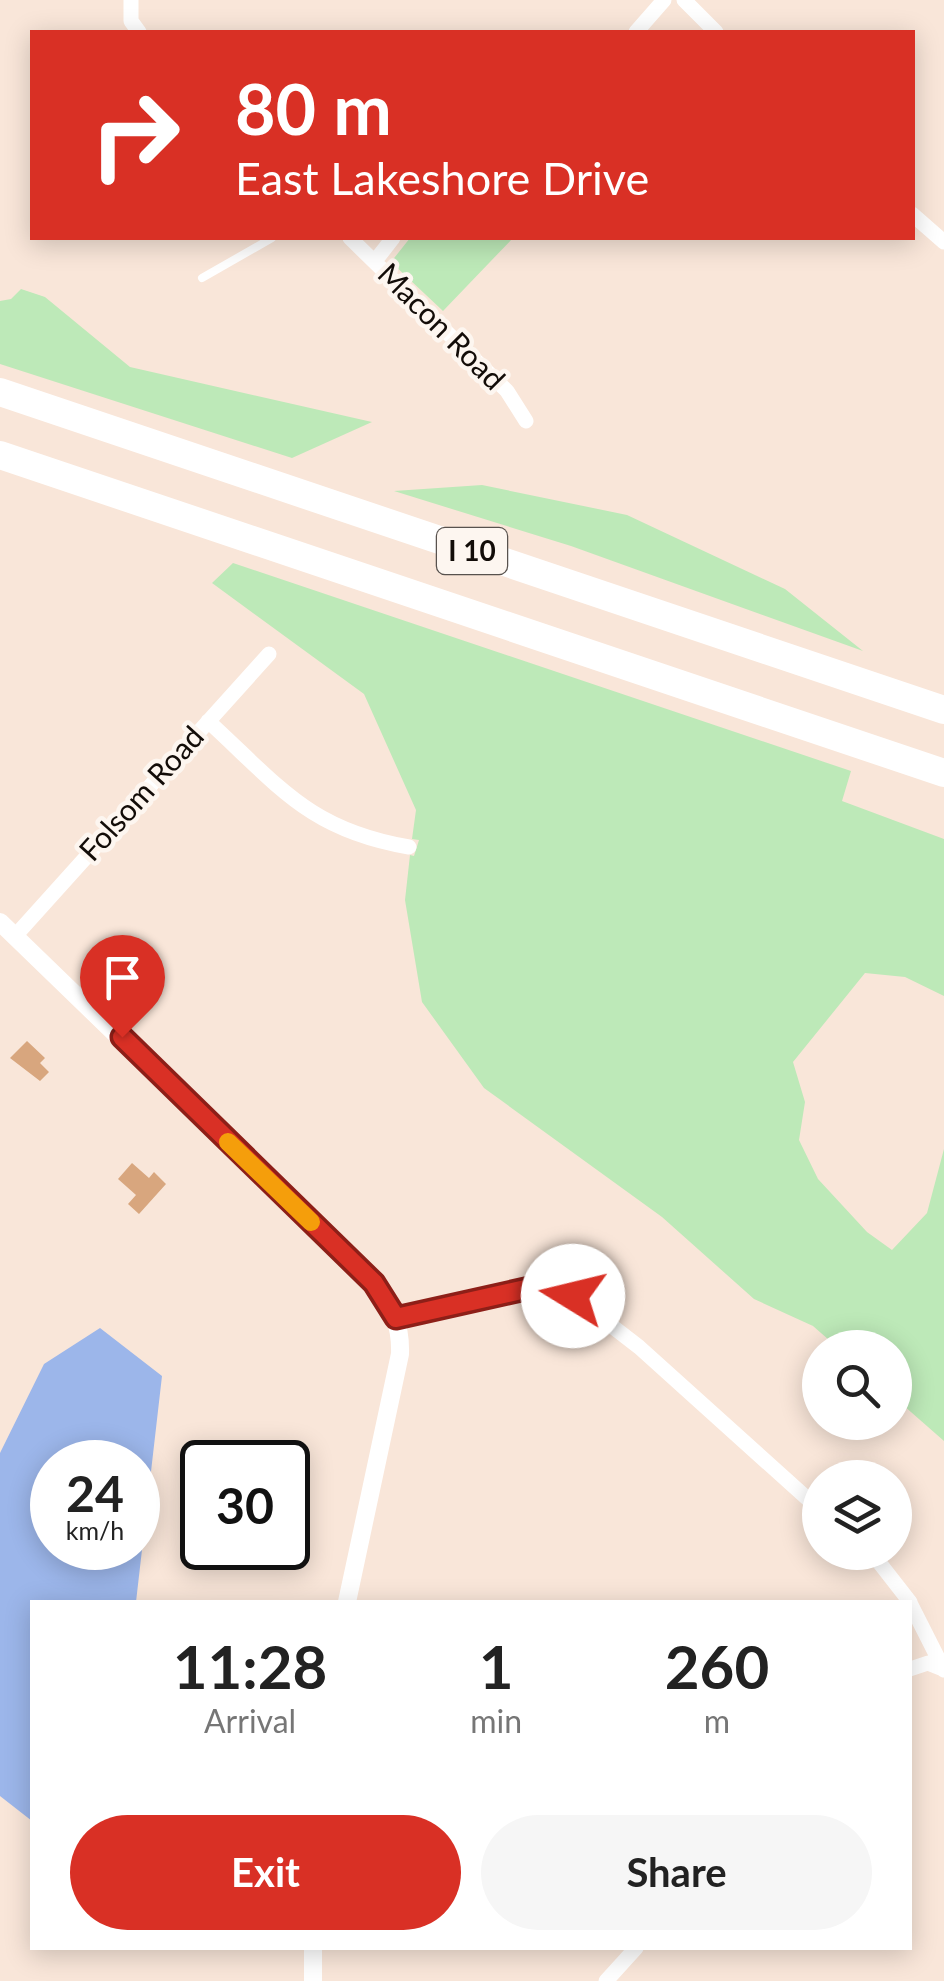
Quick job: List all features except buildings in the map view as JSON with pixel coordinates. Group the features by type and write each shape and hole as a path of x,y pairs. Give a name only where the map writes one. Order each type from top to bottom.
{"highway":[{"name":"I 10","path":"0,392 944,710"},
{"name":"I 10","path":"0,455 944,773"}],"street":[{"path":"130,0 131,21 138,30"},
{"path":"638,30 664,0"},
{"path":"684,0 714,30"},
{"path":"915,217 944,242"},
{"name":"Macon Road","path":"352,240 507,391 526,421"},
{"path":"374,262 391,240"},
{"name":"Folsom Road","path":"16,935 269,654"},
{"path":"208,720 306,810 365,840 409,846"},
{"path":"0,922 374,1283 396,1318 400,1354 347,1600"},
{"path":"396,1318 530,1288 573,1296 640,1348 802,1494"},
{"path":"885,1570 908,1600"},
{"path":"912,1606 940,1655 944,1670"},
{"path":"912,1668 928,1663 944,1670"},
{"path":"313,1981 314,1950"},
{"path":"606,1981 634,1950"}],"lane":[{"path":"202,278 268,240"}],"green space":[{"path":"408,240 511,240 443,311 391,262"},
{"path":"21,289 45,297 130,367 372,422 292,458 0,364 0,301 11,299"},
{"path":"482,485 627,515 785,589 863,651 571,546 394,491"},
{"path":"233,563 851,771 842,801 944,839 944,996 905,977 865,973 793,1062 805,1102 799,1140 818,1179 867,1232 892,1250 927,1213 944,1149 944,1441 912,1413 912,1330 818,1330 754,1299 662,1217 484,1088 422,1002 405,900 410,855 414,856 419,840 412,839 416,810 364,694 212,583"}],"water":[{"path":"100,1328 162,1376 155,1440 30,1440 30,1570 140,1570 136,1600 30,1600 30,1819 0,1796 0,1453 44,1364"}],"slow traffic":[{"path":"228,1142 311,1222"}],"route":[{"path":"122,1037 374,1283 396,1318 530,1288 543,1287 573,1296"}]}
